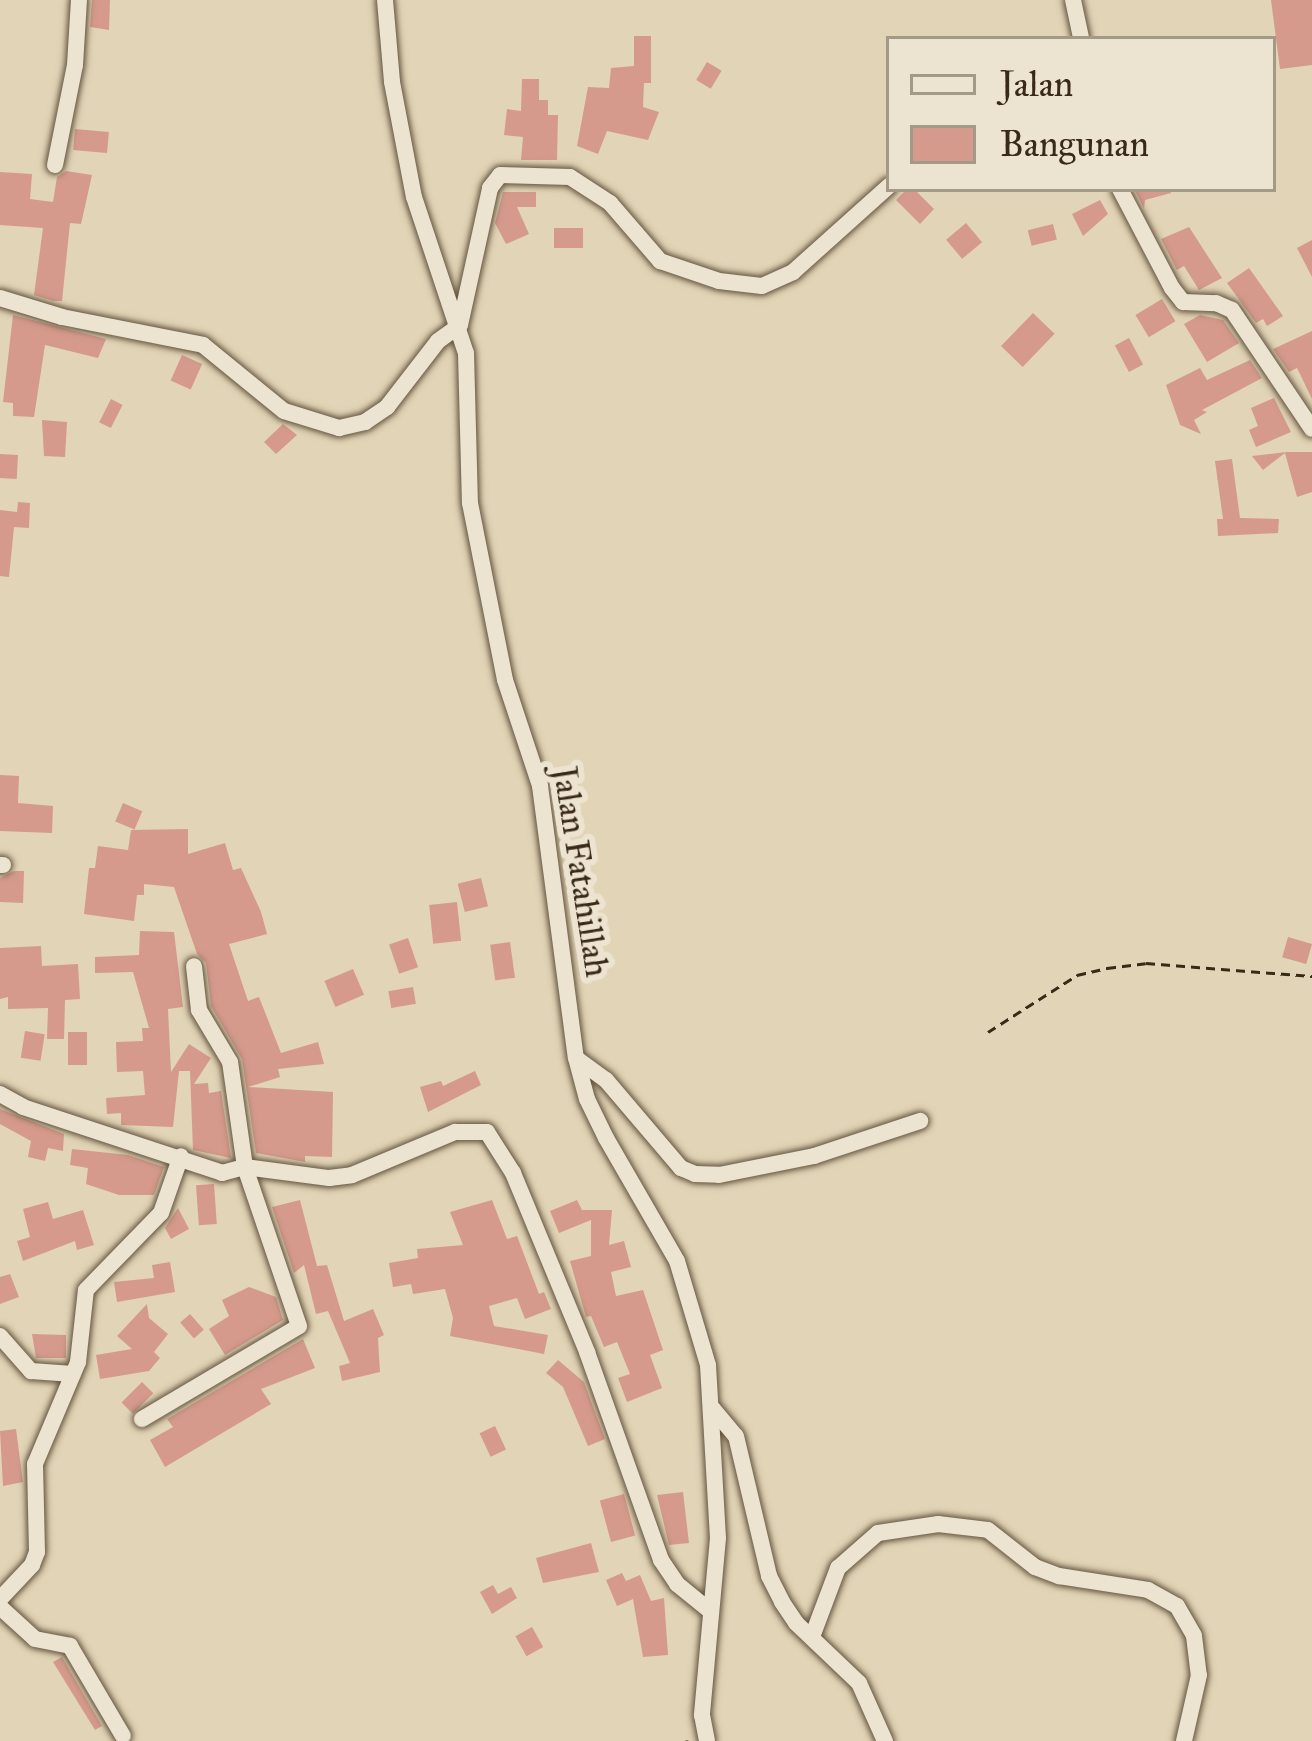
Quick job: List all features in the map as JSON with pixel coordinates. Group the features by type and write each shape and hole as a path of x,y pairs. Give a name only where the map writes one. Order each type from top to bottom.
{"street":[{"path":"55,165 72,88 79,0"},
{"name":"Jalan Fatahillah","path":"385,0 392,82 414,197 460,325 478,555 506,680 540,786 576,1058 596,1119 677,1261 701,1328 712,1408 718,1538 701,1715 707,1741"},
{"path":"1073,0 1081,36"},
{"path":"0,298 203,345 284,411 339,428 364,422 387,407 438,341 460,325 490,188 500,175 570,177 610,203 660,261 719,281 762,286 793,272 886,189"},
{"path":"1122,192 1183,302 1216,303 1232,310 1312,429"},
{"path":"142,1419 299,1326 298,1310 245,1167 230,1062 199,1010 194,966"},
{"path":"576,1058 606,1080 680,1168 694,1174 719,1175 814,1156 920,1121"},
{"path":"0,1094 23,1107 221,1173 245,1167 329,1178 352,1175 439,1137 479,1128 502,1154 529,1210 622,1440 661,1561 677,1584 709,1610"},
{"path":"123,1736 70,1646 35,1639 0,1603 38,1552 35,1464 73,1374 86,1291 161,1213 181,1156"},
{"path":"0,1336 31,1371 73,1374"},
{"path":"712,1408 736,1436 769,1576 796,1623 859,1683 885,1741"},
{"path":"812,1637 838,1568 867,1539 908,1526 988,1530 1047,1572 1148,1590 1178,1606 1195,1636 1199,1676 1184,1741"}],"path":[{"path":"988,1032 1077,975 1107,968 1146,963 1312,976"}],"building":[{"path":"92,0 110,0 109,30 90,27"},
{"path":"1271,0 1312,0 1312,65 1280,69"},
{"path":"634,36 651,36 651,83 644,83 643,107 659,112 648,140 607,131 598,154 577,146 588,87 609,88 611,68 634,66"},
{"path":"707,62 722,71 711,89 696,80"},
{"path":"522,79 539,79 539,100 548,100 548,115 558,115 557,160 521,160 523,137 504,135 507,109 521,111"},
{"path":"75,129 109,132 107,153 73,150"},
{"path":"66,171 92,175 81,224 70,223 62,301 53,301 34,295 43,228 0,225 0,172 32,174 30,199 53,202 57,177"},
{"path":"503,192 536,192 536,207 517,207 529,234 506,244 495,223"},
{"path":"904,192 917,192 934,209 920,224 896,200"},
{"path":"1136,192 1171,192 1145,200 1144,208"},
{"path":"1100,200 1108,214 1083,236 1072,214"},
{"path":"966,223 982,242 962,259 946,240"},
{"path":"1053,224 1057,240 1032,246 1028,230"},
{"path":"1189,227 1222,278 1199,290 1184,266 1177,270 1161,239"},
{"path":"554,228 583,228 583,248 554,248"},
{"path":"1312,240 1312,277 1297,248"},
{"path":"1249,268 1283,316 1267,326 1263,319 1256,323 1227,283"},
{"path":"1162,299 1175,321 1149,337 1135,315"},
{"path":"1033,313 1055,334 1023,367 1001,346"},
{"path":"13,315 106,339 98,358 45,345 34,417 13,416 13,403 3,402"},
{"path":"1200,315 1223,320 1239,343 1207,362 1184,324"},
{"path":"1312,331 1312,399 1297,368 1289,372 1273,349"},
{"path":"1129,338 1143,364 1129,372 1115,346"},
{"path":"182,355 202,364 191,390 171,381"},
{"path":"1250,360 1262,378 1202,410 1207,412 1194,420 1201,434 1180,425 1166,385 1200,368 1207,380"},
{"path":"1274,398 1291,432 1256,447 1249,430 1258,426 1251,408"},
{"path":"111,399 123,405 111,428 99,422"},
{"path":"42,420 67,422 65,457 44,456"},
{"path":"283,424 297,435 276,454 264,442"},
{"path":"1287,452 1312,452 1312,492 1297,497 1285,453 1263,470 1252,456"},
{"path":"0,454 18,455 17,479 0,478"},
{"path":"1232,459 1240,518 1279,519 1278,533 1218,536 1217,519 1223,519 1215,461"},
{"path":"18,502 30,503 29,528 14,527 9,577 0,576 0,510 17,512"},
{"path":"0,775 19,776 18,803 53,806 52,833 0,831"},
{"path":"123,803 142,811 135,830 115,821"},
{"path":"188,829 188,854 225,843 233,870 241,868 261,912 267,934 229,944 248,1001 259,997 281,1053 318,1042 324,1064 278,1069 280,1077 248,1087 333,1092 332,1157 305,1156 305,1162 256,1153 242,1059 211,1006 206,963 197,954 174,887 144,884 144,895 137,895 134,921 84,914 89,868 95,868 98,846 128,850 131,830"},
{"path":"24,871 23,903 0,902 0,878"},
{"path":"481,878 488,906 465,912 458,884"},
{"path":"457,902 461,941 433,944 429,905"},
{"path":"140,931 174,932 183,1007 168,1009 171,1072 189,1044 211,1058 194,1084 208,1083 209,1093 221,1091 231,1158 193,1150 190,1071 179,1071 173,1127 121,1125 121,1113 107,1114 106,1098 145,1095 143,1071 117,1072 116,1042 143,1041 142,1028 149,1028 133,972 95,973 95,957 139,955"},
{"path":"1288,937 1312,944 1306,964 1282,957"},
{"path":"408,938 418,967 399,974 389,945"},
{"path":"510,942 515,978 495,980 490,945"},
{"path":"41,946 42,966 78,964 80,999 65,1000 64,1039 47,1039 48,1008 8,1009 8,997 0,999 0,948"},
{"path":"353,969 364,995 335,1007 324,981"},
{"path":"413,987 416,1004 391,1008 388,991"},
{"path":"25,1031 45,1034 41,1061 21,1058"},
{"path":"68,1032 87,1032 87,1065 68,1065"},
{"path":"475,1071 481,1085 428,1112 420,1087 441,1081 443,1086"},
{"path":"0,1109 64,1134 63,1151 48,1148 45,1161 28,1157 31,1141 0,1124"},
{"path":"72,1149 128,1155 164,1167 154,1195 119,1195 86,1184 88,1168 70,1165"},
{"path":"214,1184 217,1224 199,1225 196,1185"},
{"path":"300,1200 317,1266 327,1265 344,1321 373,1309 384,1335 378,1338 380,1372 342,1381 339,1366 350,1363 328,1311 316,1314 304,1265 294,1273 272,1207"},
{"path":"492,1200 507,1239 517,1236 539,1294 544,1292 551,1309 525,1319 517,1298 489,1306 494,1326 548,1335 544,1354 450,1336 453,1318 445,1289 413,1294 411,1284 393,1287 389,1263 418,1258 417,1249 463,1245 450,1212"},
{"path":"577,1200 582,1210 612,1210 609,1245 624,1241 631,1267 611,1272 616,1296 643,1290 663,1350 650,1355 662,1388 627,1402 618,1378 630,1374 617,1342 604,1347 591,1316 586,1317 570,1261 591,1256 591,1220 559,1233 550,1211"},
{"path":"48,1202 53,1219 83,1210 94,1245 77,1250 75,1241 23,1261 17,1241 30,1237 23,1209"},
{"path":"178,1208 189,1229 171,1239 165,1228"},
{"path":"170,1262 175,1292 117,1302 114,1282 154,1278 152,1265"},
{"path":"10,1274 19,1297 0,1304 0,1277"},
{"path":"249,1287 276,1297 283,1320 225,1355 209,1329 229,1316 222,1300"},
{"path":"147,1304 149,1318 168,1334 154,1352 160,1358 149,1371 100,1379 96,1355 132,1349 117,1336"},
{"path":"190,1314 204,1330 194,1338 180,1323"},
{"path":"32,1334 66,1335 66,1358 36,1358"},
{"path":"303,1339 315,1368 261,1389 271,1404 165,1467 150,1440 173,1427 167,1419"},
{"path":"558,1360 584,1382 605,1439 588,1446 563,1387 546,1373"},
{"path":"142,1382 153,1393 133,1414 121,1403"},
{"path":"495,1426 506,1450 491,1457 480,1433"},
{"path":"16,1429 23,1482 3,1486 0,1431"},
{"path":"683,1492 689,1543 669,1545 657,1495"},
{"path":"624,1494 635,1536 611,1542 600,1500"},
{"path":"591,1543 599,1572 543,1583 536,1558"},
{"path":"622,1573 626,1581 640,1575 651,1601 664,1598 668,1655 643,1657 633,1599 617,1606 606,1580"},
{"path":"493,1585 498,1594 511,1587 517,1598 492,1614 480,1592"},
{"path":"532,1627 543,1647 527,1656 515,1636"},
{"path":"62,1657 102,1726 95,1730 53,1662"}]}
